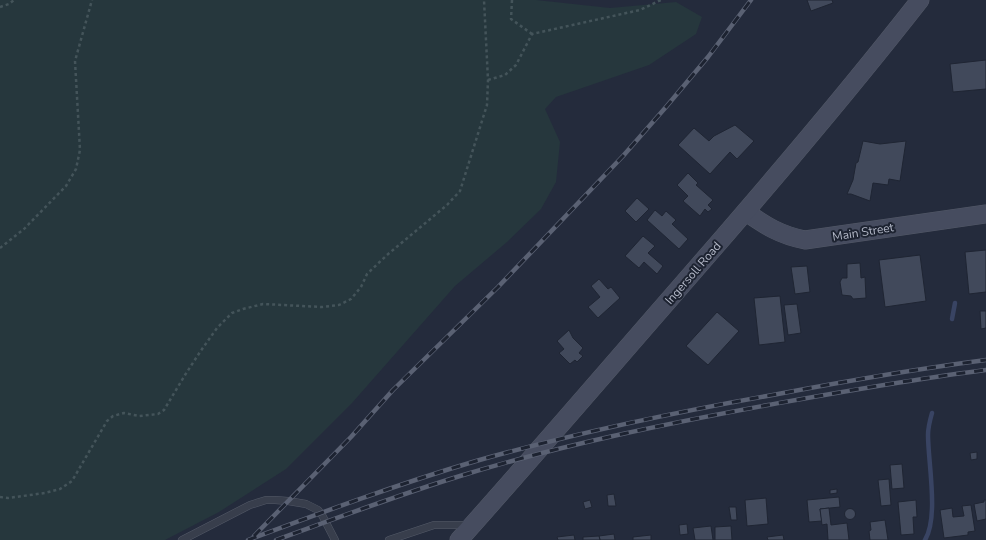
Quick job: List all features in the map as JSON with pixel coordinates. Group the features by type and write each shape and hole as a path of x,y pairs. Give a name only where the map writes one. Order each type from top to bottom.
{"main road":[{"name":"Ingersoll Road","path":"459,540 746,212 871,63 920,0"},
{"name":"Main Street","path":"746,212 771,229 788,236 805,240 986,214"}],"lane":[{"path":"182,540 250,505 266,500 288,500 306,504 318,510 335,540"},
{"path":"389,540 434,525 472,525"}],"path":[{"path":"0,7 9,4 14,0"},
{"path":"0,248 24,229 66,186 76,169 80,150 75,61 92,0"},
{"path":"0,497 8,498 24,496 60,489 72,481 107,421 113,416 124,413 149,416 158,414 164,410 185,375 217,328 232,314 243,309 264,304 322,307 339,305 351,299 361,287 367,274 387,255 448,206 460,191 487,105 488,80 484,0"},
{"path":"512,0 510,19 532,34 640,10 661,0"},
{"path":"488,80 505,75 516,65 532,34"}],"shaded area":[{"path":"0,0 536,0 610,8 676,2 702,17 696,34 649,65 556,97 545,109 560,142 556,182 541,209 507,242 455,286 352,403 286,469 219,512 165,540 0,540"}],"building":[{"path":"807,0 832,0 833,3 811,11"},
{"path":"986,60 986,89 953,92 950,64"},
{"path":"735,125 754,141 737,159 730,152 710,174 678,145 694,128 709,141 714,136"},
{"path":"863,141 880,144 906,141 900,181 889,179 888,185 873,183 870,201 847,194 853,180 856,163 858,162"},
{"path":"688,173 698,183 696,185 713,200 708,205 712,209 708,212 705,209 700,216 683,201 688,196 677,185"},
{"path":"637,198 649,209 636,222 625,211"},
{"path":"655,210 662,216 666,211 676,220 672,224 688,239 679,249 647,220"},
{"path":"643,236 655,246 648,253 663,266 657,274 644,262 639,268 625,256"},
{"path":"986,250 986,292 969,294 965,252"},
{"path":"920,255 926,301 885,307 879,260"},
{"path":"860,263 861,278 865,277 866,298 853,299 851,296 842,295 840,282 842,278 847,278 847,264"},
{"path":"807,266 810,292 795,294 791,267"},
{"path":"599,279 608,289 611,287 620,298 598,318 588,307 600,297 591,286"},
{"path":"780,296 785,342 759,345 754,298"},
{"path":"797,304 801,333 788,335 784,305"},
{"path":"980,311 986,311 986,328 981,329"},
{"path":"717,312 739,331 708,365 686,346"},
{"path":"569,330 573,338 583,348 579,353 583,356 577,362 575,360 570,364 559,353 564,349 557,341"},
{"path":"977,452 977,459 971,460 970,453"},
{"path":"902,464 904,488 892,489 890,465"},
{"path":"889,479 891,505 881,506 878,480"},
{"path":"837,489 837,493 830,494 830,490"},
{"path":"614,494 616,506 608,506 607,495"},
{"path":"839,497 840,507 820,509 822,521 809,522 807,500"},
{"path":"766,498 768,524 747,526 745,500"},
{"path":"590,500 592,507 585,509 583,502"},
{"path":"916,500 917,517 913,517 914,534 901,535 898,502"},
{"path":"984,500 986,500 986,519 977,521 974,504 984,502"},
{"path":"971,505 975,531 968,532 968,535 944,538 940,510 952,508 953,517 964,516 962,506"},
{"path":"729,507 736,507 737,520 731,520"},
{"path":"829,508 831,525 847,523 849,540 828,540 827,524 822,525 820,509"},
{"path":"850,508 854,510 856,514 854,518 850,520 846,518 844,514 846,510"},
{"path":"885,520 888,540 870,540 870,522"},
{"path":"687,524 688,534 680,535 679,525"},
{"path":"711,526 713,540 695,540 693,528"},
{"path":"731,526 732,540 715,540 715,527"},
{"path":"614,534 615,540 600,540 599,536"},
{"path":"574,535 575,540 558,540 557,537"},
{"path":"651,535 651,540 633,540 633,537"},
{"path":"783,535 784,540 768,540 767,537"},
{"path":"599,536 600,540 583,540 583,537"}],"waterway":[{"path":"952,319 955,303"},
{"path":"925,540 929,530 932,504 928,446 928,435 932,413"}],"railway":[{"path":"254,536 351,437 393,390 498,287 623,156 708,57 751,0"},
{"path":"248,540 418,479 476,461 551,441 664,416 830,384 986,360"},
{"path":"276,540 437,483 536,454 652,428 768,405 986,370"}]}
